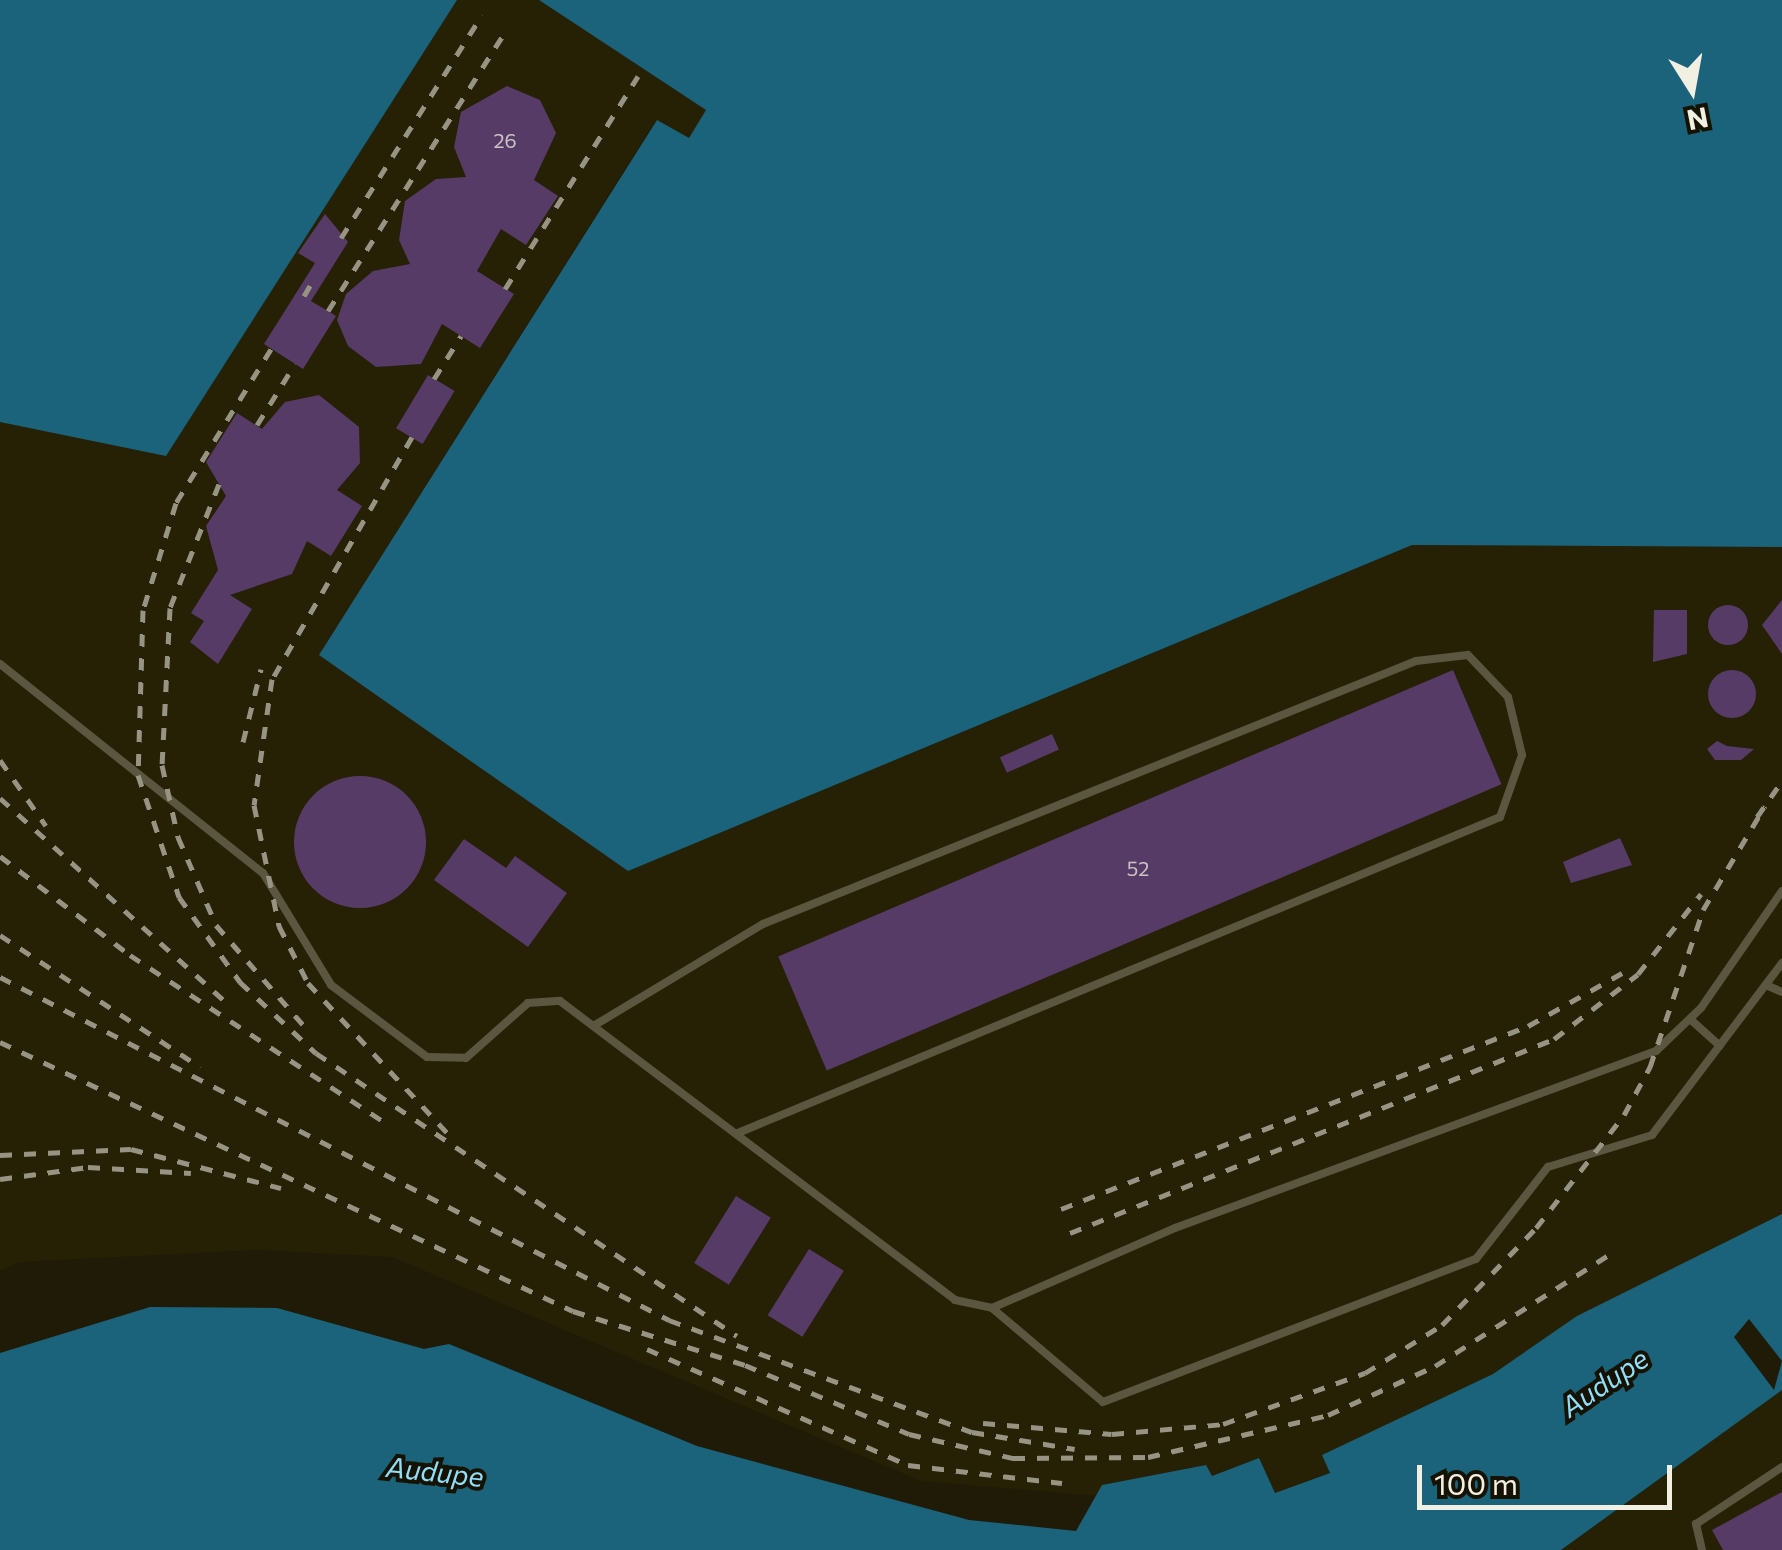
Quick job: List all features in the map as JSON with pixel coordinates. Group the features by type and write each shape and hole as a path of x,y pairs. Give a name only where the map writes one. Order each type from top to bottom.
{"lane":[{"path":"595,1025 763,924 1416,662 1468,654 1508,697 1522,755 1500,817 738,1133"},
{"path":"0,664 263,873 332,984 427,1057 466,1058 528,1002 560,1001 955,1300 992,1308 1103,1402 1476,1259 1548,1167 1652,1135 1782,963"},
{"path":"992,1308 1194,1220 1656,1051 1690,1019 1782,892"},
{"path":"1766,984 1782,992"},
{"path":"1690,1019 1720,1046"},
{"path":"1702,1550 1696,1524 1782,1467"}],"shaded area":[{"path":"457,0 539,0 706,110 689,139 656,120 319,655 898,759 1412,545 1782,547 1782,1214 1577,1317 1493,1374 1322,1455 1331,1472 1275,1493 1258,1458 1211,1476 1205,1465 1102,1485 1098,1496 921,1481 392,1257 257,1250 19,1262 0,1271 0,422 166,455"},
{"path":"1782,1390 1782,1550 1561,1550 1712,1440"}],"water":[{"path":"0,0 457,0 166,456 0,422"},
{"path":"539,0 1782,0 1782,547 1412,545 628,871 319,655 657,120 689,138 706,110"},
{"name":"Audupe","path":"1782,1214 1782,1390 1561,1550 0,1550 0,1353 150,1307 277,1308 424,1349 449,1344 697,1446 969,1520 1076,1531 1102,1485 1206,1465 1212,1476 1259,1458 1275,1493 1330,1473 1322,1455 1493,1374 1577,1316"}],"pier":[{"path":"1749,1319 1782,1361 1774,1390 1734,1337"}],"building":[{"path":"507,86 540,100 556,133 534,180 558,196 526,245 501,229 477,271 514,294 480,348 442,324 421,364 376,367 348,346 337,320 346,294 373,271 410,264 399,240 405,201 436,179 466,177 454,147 461,112"},
{"path":"325,214 348,242 311,301 336,316 303,369 264,344 315,263 298,253"},
{"path":"428,375 455,391 423,444 396,428"},
{"path":"319,395 359,427 360,463 337,490 362,506 331,556 307,541 292,574 230,595 252,609 218,664 190,642 204,621 191,613 218,570 206,526 226,496 206,462 237,413 262,429 285,402"},
{"path":"1782,600 1782,654 1762,625"},
{"path":"1728,605 1742,611 1748,625 1742,639 1728,645 1714,639 1708,625 1714,611"},
{"path":"1654,610 1687,610 1687,654 1653,662"},
{"path":"1453,670 1501,784 827,1071 778,956"},
{"path":"1732,670 1749,677 1756,694 1749,711 1732,718 1715,711 1708,694 1715,677"},
{"path":"1052,734 1059,750 1007,773 1000,757"},
{"path":"1717,741 1754,749 1741,760 1715,760 1707,749"},
{"path":"360,776 385,781 406,796 421,817 426,842 421,867 406,888 385,903 360,908 335,903 314,888 299,867 294,842 299,817 314,796 335,781"},
{"path":"1620,838 1632,865 1571,883 1563,862"},
{"path":"464,839 506,868 515,856 567,893 528,947 434,880"},
{"path":"736,1196 771,1218 729,1285 694,1263"},
{"path":"809,1249 844,1271 802,1337 768,1315"},
{"path":"1782,1492 1782,1550 1723,1550 1712,1530"}],"railway":[{"path":"341,238 482,15"},
{"path":"328,311 506,30"},
{"path":"505,289 638,76"},
{"path":"304,296 311,284"},
{"path":"434,379 461,336"},
{"path":"271,349 176,503 143,610 138,775 179,897 240,982 316,1053 737,1336"},
{"path":"257,425 295,364"},
{"path":"412,437 272,679 254,805 279,926 308,983 450,1136"},
{"path":"219,484 170,608 162,765 178,837 216,925 305,1027"},
{"path":"243,742 261,669"},
{"path":"0,760 46,826"},
{"path":"1757,817 1782,781"},
{"path":"0,798 227,1003"},
{"path":"983,1423 1112,1434 1223,1424 1365,1373 1442,1325 1536,1228 1624,1115 1650,1067 1703,910 1765,806"},
{"path":"0,856 130,955 386,1123"},
{"path":"1070,1233 1554,1039 1638,974 1701,894"},
{"path":"0,935 200,1067"},
{"path":"1061,1209 1528,1026 1622,973"},
{"path":"0,977 669,1320 972,1432 1075,1449"},
{"path":"0,1042 573,1311 745,1365 909,1434 1013,1458 1148,1457 1328,1415 1435,1366 1610,1254"},
{"path":"0,1155 131,1149 281,1188"},
{"path":"0,1179 88,1167 191,1173"},
{"path":"647,1349 908,1465 1062,1483"}]}
